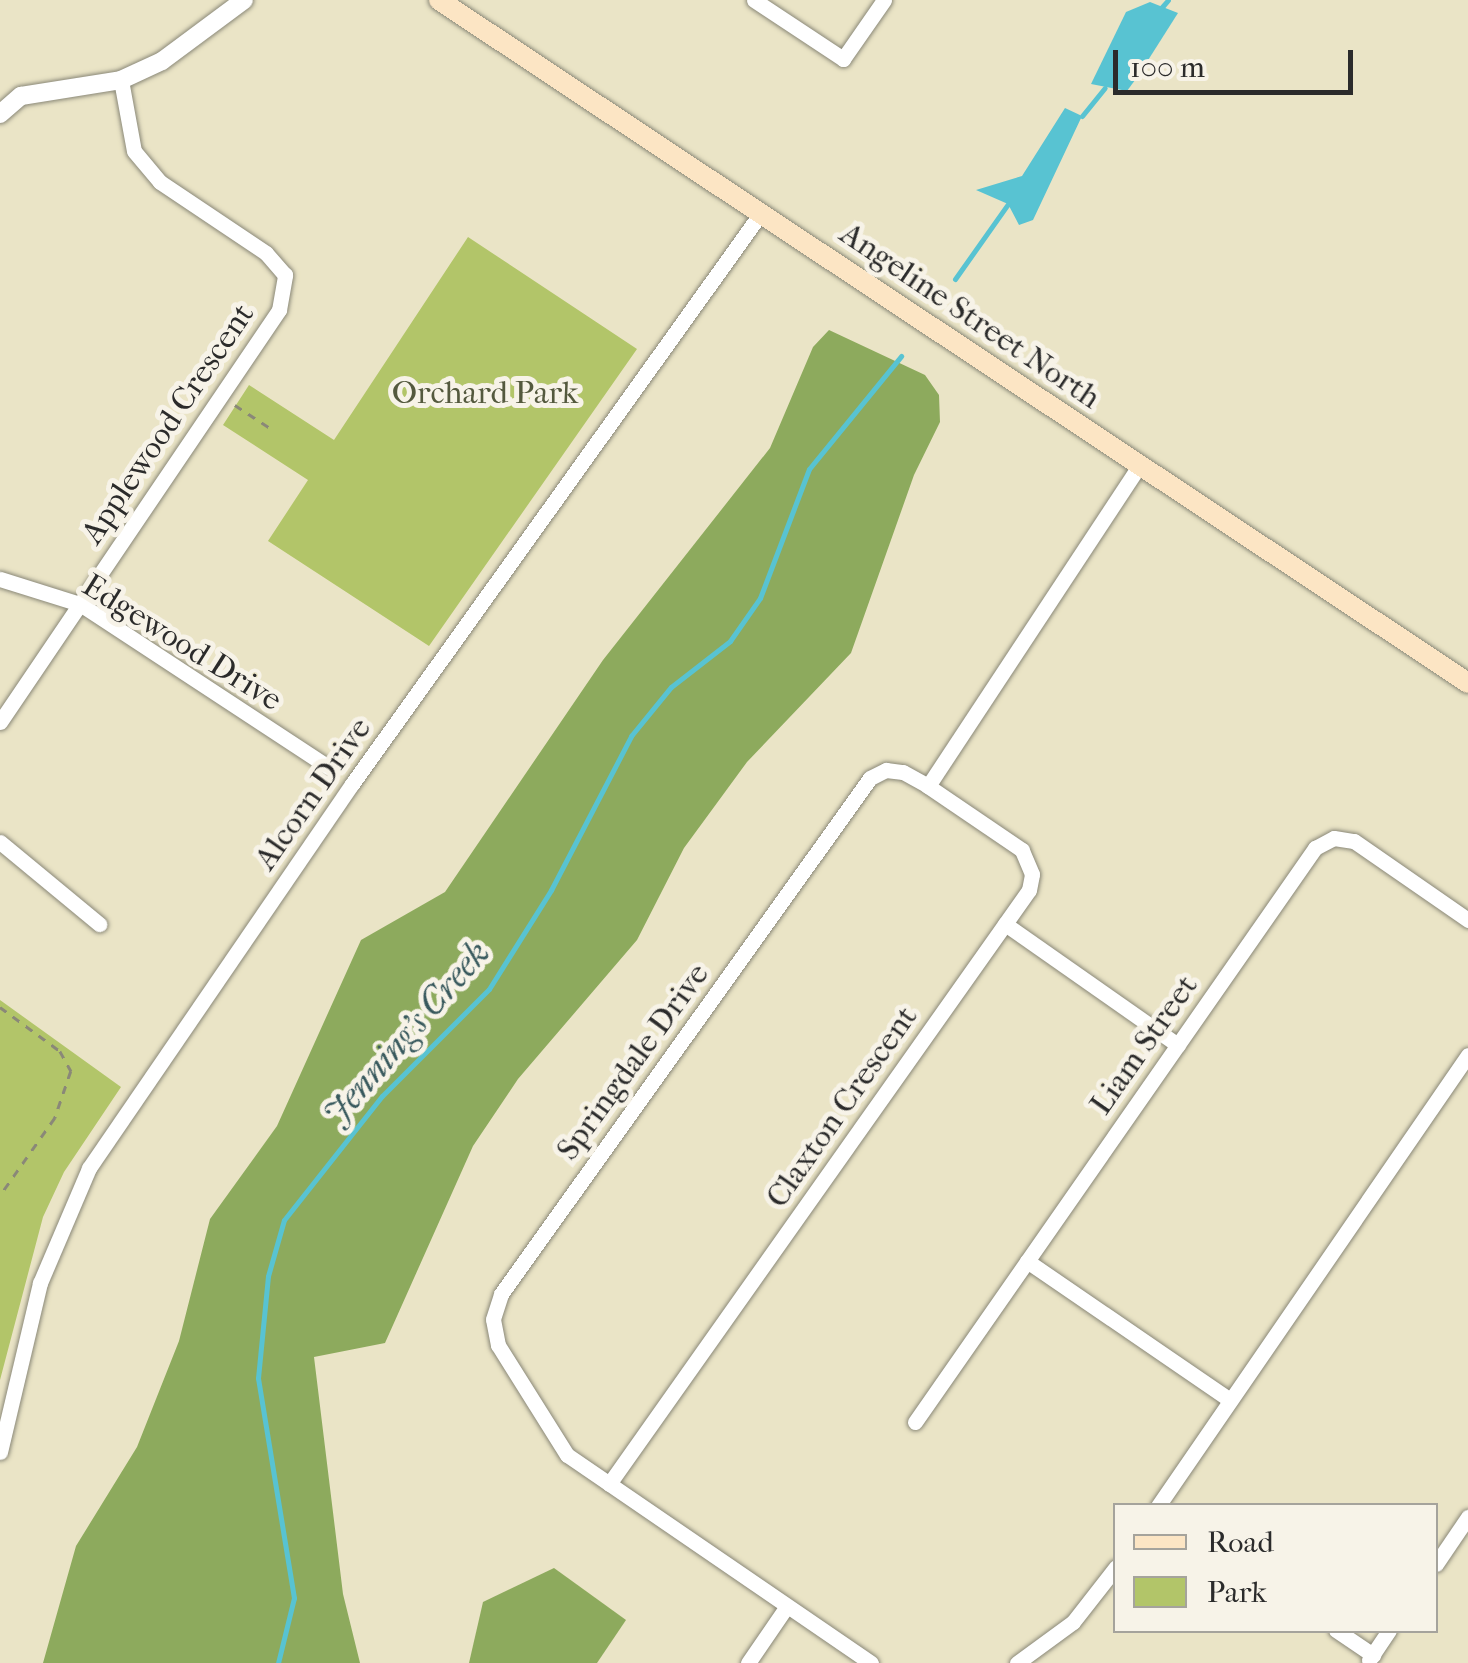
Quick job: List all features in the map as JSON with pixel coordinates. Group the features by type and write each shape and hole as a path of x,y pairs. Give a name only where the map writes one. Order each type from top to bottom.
{"main road":[{"name":"Angeline Street North","path":"439,0 1468,682"}],"street":[{"path":"0,114 21,96 121,80 162,61 244,0"},
{"path":"754,0 843,59 884,0"},
{"name":"Applewood Crescent","path":"0,722 279,310 285,275 266,253 160,182 134,151 121,80"},
{"name":"Alcorn Drive","path":"0,1452 40,1282 89,1168 352,784 762,214"},
{"path":"928,786 1140,465"},
{"name":"Edgewood Drive","path":"0,579 80,604 328,768"},
{"name":"Springdale Drive","path":"870,1663 609,1484 551,1438 498,1345 493,1319 502,1294 870,778 886,770 903,772 928,786"},
{"name":"Claxton Crescent","path":"609,1484 1029,890 1029,861 928,786"},
{"name":"Liam Street","path":"915,1422 1324,842 1354,841 1468,920"},
{"path":"0,842 99,924"},
{"path":"1005,924 1178,1045"},
{"path":"1160,1503 1468,1055"},
{"path":"1027,1261 1230,1400"},
{"path":"1438,1561 1468,1517"},
{"path":"1017,1663 1073,1622 1113,1571"},
{"path":"748,1663 785,1608"},
{"path":"1340,1633 1370,1659 1388,1633"}],"path":[{"path":"221,396 270,428"},
{"path":"0,1007 60,1051 71,1071 55,1118 0,1196"}],"green space":[{"name":"Orchard Park","path":"468,237 637,349 429,646 268,541 308,480 223,425 249,385 334,440"},
{"path":"829,330 925,375 939,395 940,422 914,475 851,653 747,762 684,848 637,940 518,1079 473,1146 385,1343 314,1357 343,1594 360,1663 43,1663 76,1546 137,1447 179,1341 210,1219 277,1126 361,940 445,892 603,660 770,448 813,347"},
{"path":"0,1000 121,1087 64,1172 43,1217 0,1380"},
{"path":"554,1568 626,1620 597,1663 469,1663 483,1602"}],"water":[{"path":"1150,2 1178,13 1138,76 1127,91 1091,84 1126,12"},
{"path":"1065,108 1082,116 1033,220 1019,225 1008,204 976,190 1022,176"}],"waterway":[{"name":"Jenning's Creek","path":"1162,7 1168,0"},
{"path":"1082,116 1105,88"},
{"name":"Jenning's Creek","path":"955,279 1008,204"},
{"name":"Jenning's Creek","path":"278,1663 294,1598 258,1378 268,1276 284,1220 382,1096 489,989 551,890 631,736 671,687 730,641 760,598 809,469 901,356"}]}
